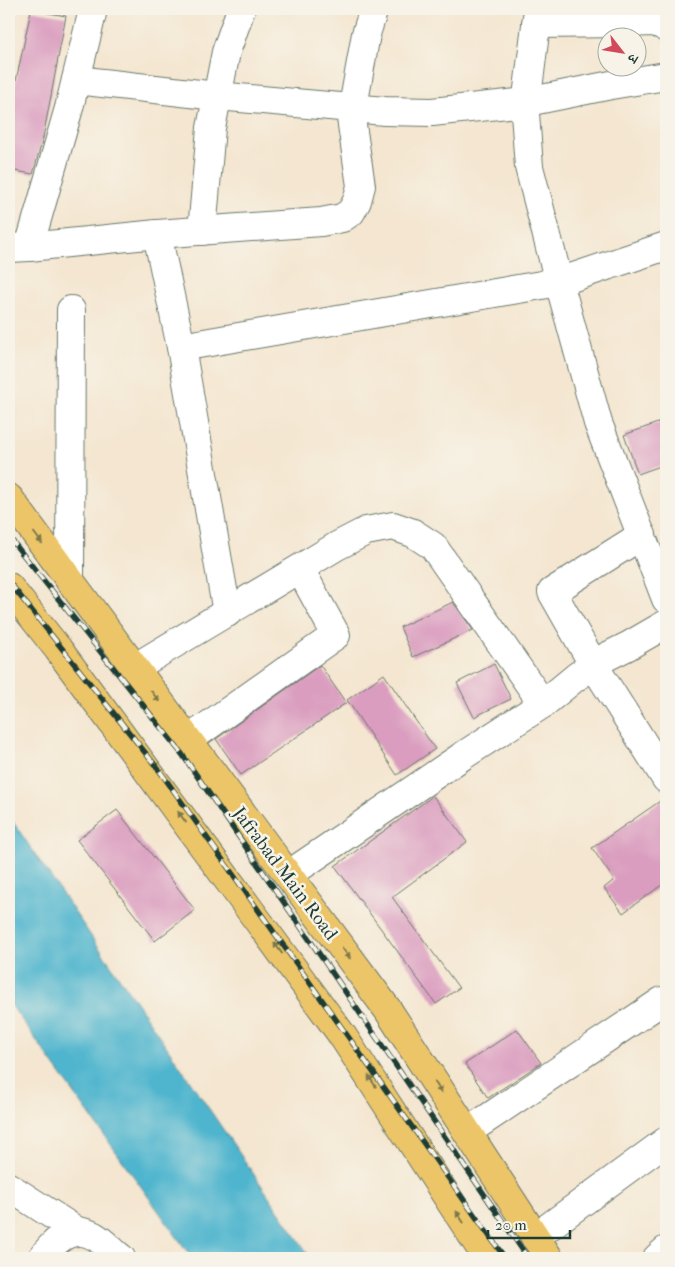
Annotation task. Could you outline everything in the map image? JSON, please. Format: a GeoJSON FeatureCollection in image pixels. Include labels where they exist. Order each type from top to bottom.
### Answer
{"type":"FeatureCollection","features":[{"type":"Feature","properties":{"kind":"main road","name":"Jafrabad Main Road"},"geometry":{"type":"LineString","coordinates":[[9,498],[388,1010],[542,1247]]}},
{"type":"Feature","properties":{"kind":"main road"},"geometry":{"type":"LineString","coordinates":[[9,587],[58,648],[342,1035],[487,1258]]}},
{"type":"Feature","properties":{"kind":"street"},"geometry":{"type":"LineString","coordinates":[[202,231],[211,128],[226,52],[241,9]]}},
{"type":"Feature","properties":{"kind":"street"},"geometry":{"type":"LineString","coordinates":[[93,11],[69,108],[19,247],[157,234],[321,222],[342,218],[351,212],[357,201],[361,186],[352,118],[353,108],[366,34],[374,9]]}},
{"type":"Feature","properties":{"kind":"street"},"geometry":{"type":"LineString","coordinates":[[606,28],[538,16],[525,113],[529,167],[598,422],[666,599]]}},
{"type":"Feature","properties":{"kind":"street"},"geometry":{"type":"LineString","coordinates":[[626,28],[654,22],[666,28]]}},
{"type":"Feature","properties":{"kind":"street"},"geometry":{"type":"LineString","coordinates":[[666,70],[666,84]]}},
{"type":"Feature","properties":{"kind":"street"},"geometry":{"type":"LineString","coordinates":[[648,76],[666,76]]}},
{"type":"Feature","properties":{"kind":"street"},"geometry":{"type":"LineString","coordinates":[[76,80],[217,96],[385,111],[432,112],[526,102],[605,78]]}},
{"type":"Feature","properties":{"kind":"street"},"geometry":{"type":"LineString","coordinates":[[157,234],[181,347],[227,613]]}},
{"type":"Feature","properties":{"kind":"street"},"geometry":{"type":"LineString","coordinates":[[181,347],[559,282],[666,246]]}},
{"type":"Feature","properties":{"kind":"street"},"geometry":{"type":"LineString","coordinates":[[70,581],[71,310]]}},
{"type":"Feature","properties":{"kind":"street"},"geometry":{"type":"LineString","coordinates":[[134,668],[338,546],[366,531],[393,526],[413,533],[433,546],[543,704]]}},
{"type":"Feature","properties":{"kind":"street"},"geometry":{"type":"LineString","coordinates":[[642,535],[552,592],[593,664],[666,779]]}},
{"type":"Feature","properties":{"kind":"street"},"geometry":{"type":"LineString","coordinates":[[188,740],[336,635],[300,569]]}},
{"type":"Feature","properties":{"kind":"street"},"geometry":{"type":"LineString","coordinates":[[288,875],[543,704],[593,664],[666,624]]}},
{"type":"Feature","properties":{"kind":"street"},"geometry":{"type":"LineString","coordinates":[[468,1132],[662,1001]]}},
{"type":"Feature","properties":{"kind":"street"},"geometry":{"type":"LineString","coordinates":[[542,1247],[666,1141]]}},
{"type":"Feature","properties":{"kind":"street"},"geometry":{"type":"LineString","coordinates":[[9,1187],[77,1231],[94,1236],[121,1258]]}},
{"type":"Feature","properties":{"kind":"street"},"geometry":{"type":"LineString","coordinates":[[42,1258],[61,1237],[77,1231]]}},
{"type":"Feature","properties":{"kind":"street"},"geometry":{"type":"LineString","coordinates":[[657,1258],[666,1250]]}},
{"type":"Feature","properties":{"kind":"water"},"geometry":{"type":"Polygon","coordinates":[[[9,816],[311,1258],[192,1258],[9,1002],[9,816]]]}},
{"type":"Feature","properties":{"kind":"building"},"geometry":{"type":"Polygon","coordinates":[[[31,10],[66,16],[43,138],[33,174],[9,170],[9,114],[31,10]]]}},
{"type":"Feature","properties":{"kind":"building"},"geometry":{"type":"Polygon","coordinates":[[[666,420],[666,464],[638,474],[624,435],[666,420]]]}},
{"type":"Feature","properties":{"kind":"building"},"geometry":{"type":"Polygon","coordinates":[[[453,602],[473,630],[413,657],[400,627],[453,602]]]}},
{"type":"Feature","properties":{"kind":"building"},"geometry":{"type":"Polygon","coordinates":[[[494,664],[511,699],[474,717],[457,683],[494,664]]]}},
{"type":"Feature","properties":{"kind":"building"},"geometry":{"type":"Polygon","coordinates":[[[320,665],[346,703],[241,775],[216,739],[320,665]]]}},
{"type":"Feature","properties":{"kind":"building"},"geometry":{"type":"Polygon","coordinates":[[[384,674],[435,749],[397,775],[347,700],[384,674]]]}},
{"type":"Feature","properties":{"kind":"building"},"geometry":{"type":"Polygon","coordinates":[[[433,796],[467,842],[392,897],[459,988],[436,1004],[335,866],[433,796]]]}},
{"type":"Feature","properties":{"kind":"building"},"geometry":{"type":"Polygon","coordinates":[[[666,797],[666,882],[623,913],[604,888],[614,880],[592,848],[666,797]]]}},
{"type":"Feature","properties":{"kind":"building"},"geometry":{"type":"Polygon","coordinates":[[[117,810],[195,910],[155,941],[77,840],[117,810]]]}},
{"type":"Feature","properties":{"kind":"building"},"geometry":{"type":"Polygon","coordinates":[[[517,1029],[541,1063],[488,1098],[465,1064],[517,1029]]]}},
{"type":"Feature","properties":{"kind":"railway"},"geometry":{"type":"LineString","coordinates":[[9,537],[182,754],[528,1258]]}},
{"type":"Feature","properties":{"kind":"railway"},"geometry":{"type":"LineString","coordinates":[[9,582],[159,770],[505,1258]]}}]}
